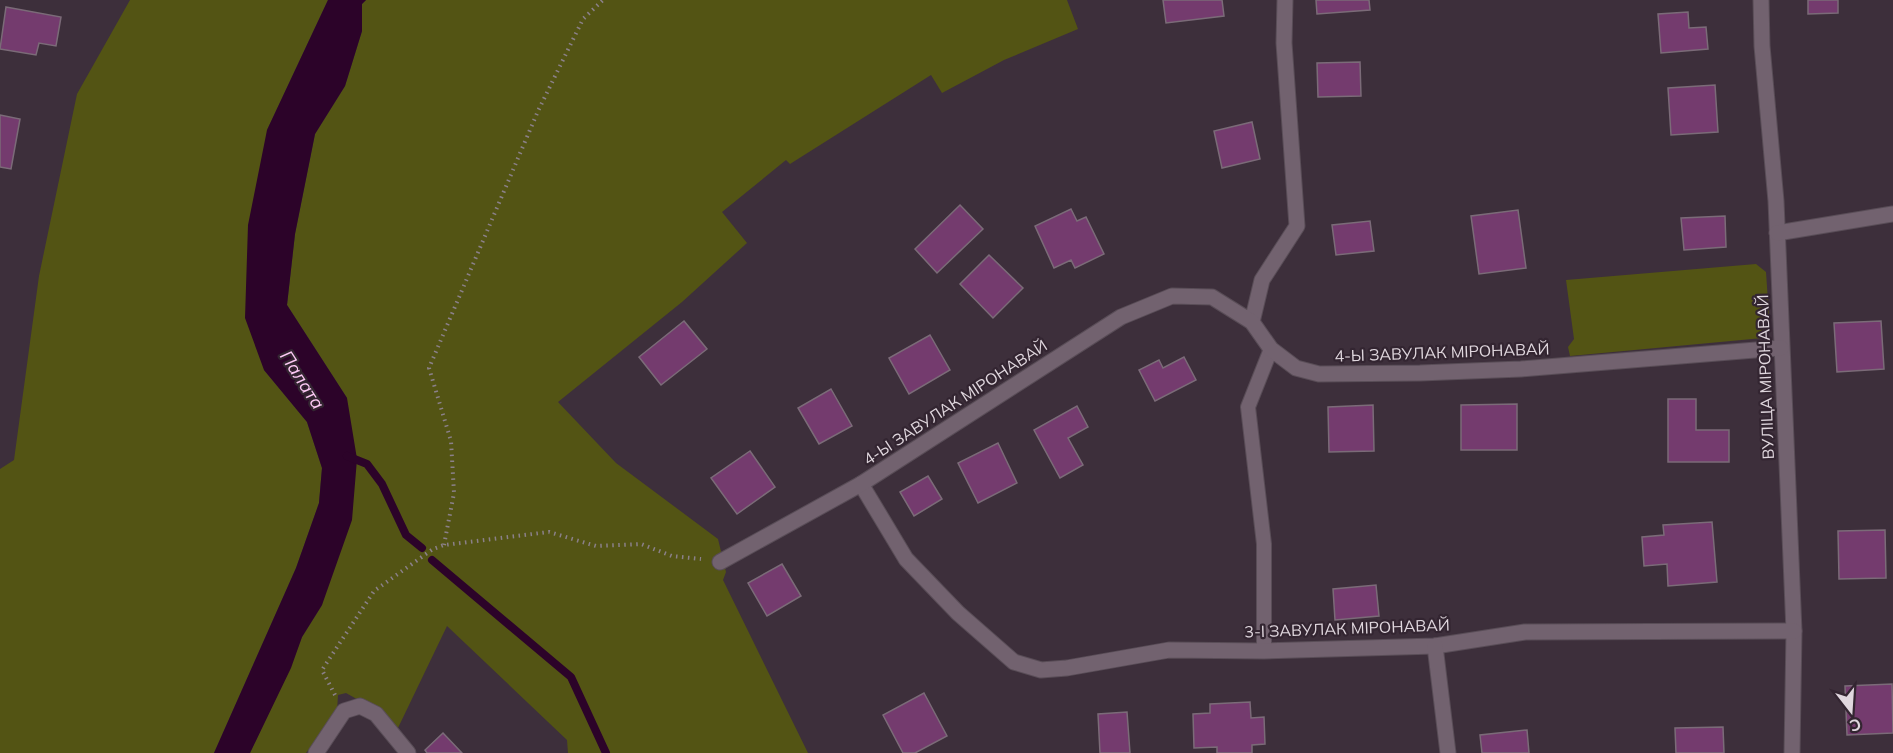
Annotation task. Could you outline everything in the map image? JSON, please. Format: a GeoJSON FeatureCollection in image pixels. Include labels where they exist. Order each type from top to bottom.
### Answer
{"type":"FeatureCollection","features":[{"type":"Feature","properties":{"kind":"street"},"geometry":{"type":"LineString","coordinates":[[1252,322],[1262,280],[1297,226],[1284,43],[1285,0]]}},
{"type":"Feature","properties":{"kind":"street","name":"ВУЛІЦА МІРОНАВАЙ"},"geometry":{"type":"LineString","coordinates":[[1761,0],[1762,46],[1777,233],[1794,631],[1792,753]]}},
{"type":"Feature","properties":{"kind":"street"},"geometry":{"type":"LineString","coordinates":[[1777,233],[1893,214]]}},
{"type":"Feature","properties":{"kind":"street","name":"4-Ы ЗАВУЛАК МІРОНАВАЙ"},"geometry":{"type":"LineString","coordinates":[[720,562],[861,484],[1121,317],[1172,296],[1212,297],[1252,322],[1271,349],[1296,368],[1319,374],[1521,369],[1781,348]]}},
{"type":"Feature","properties":{"kind":"street","name":"4-Ы ЗАВУЛАК МІРОНАВАЙ"},"geometry":{"type":"LineString","coordinates":[[861,484],[906,559],[958,614]]}},
{"type":"Feature","properties":{"kind":"street","name":"3-І ЗАВУЛАК МІРОНАВАЙ"},"geometry":{"type":"LineString","coordinates":[[958,614],[1014,662],[1041,670],[1169,650],[1264,651],[1435,646],[1525,632],[1794,631]]}},
{"type":"Feature","properties":{"kind":"street"},"geometry":{"type":"LineString","coordinates":[[1435,646],[1448,753]]}},
{"type":"Feature","properties":{"kind":"street"},"geometry":{"type":"LineString","coordinates":[[316,753],[344,711],[360,706],[376,714],[408,753]]}},
{"type":"Feature","properties":{"kind":"lane"},"geometry":{"type":"LineString","coordinates":[[1264,651],[1264,544],[1248,407],[1271,349]]}},
{"type":"Feature","properties":{"kind":"path"},"geometry":{"type":"LineString","coordinates":[[444,544],[454,493],[451,441],[429,368],[538,111],[583,19],[603,0]]}},
{"type":"Feature","properties":{"kind":"path"},"geometry":{"type":"LineString","coordinates":[[344,711],[322,670],[374,591],[433,549],[444,544],[549,532],[596,546],[641,543],[672,556],[720,562]]}},
{"type":"Feature","properties":{"kind":"shaded area"},"geometry":{"type":"Polygon","coordinates":[[[130,0],[328,0],[267,130],[264,370],[307,422],[322,468],[319,503],[296,568],[214,753],[0,753],[0,469],[14,460],[39,276],[77,94],[130,0]]]}},
{"type":"Feature","properties":{"kind":"shaded area"},"geometry":{"type":"Polygon","coordinates":[[[366,0],[1067,0],[1078,29],[1004,60],[942,93],[931,75],[790,164],[786,160],[722,212],[747,243],[682,302],[558,402],[616,463],[718,539],[726,572],[723,580],[808,753],[568,753],[567,740],[447,626],[397,730],[387,716],[346,693],[338,695],[337,711],[306,753],[250,753],[302,637],[322,605],[347,398],[287,305],[295,234],[315,134],[345,86],[362,31],[362,4],[366,0]]]}},
{"type":"Feature","properties":{"kind":"shaded area"},"geometry":{"type":"Polygon","coordinates":[[[1756,264],[1766,272],[1770,331],[1763,338],[1570,356],[1568,347],[1574,339],[1566,280],[1756,264]]]}},
{"type":"Feature","properties":{"kind":"water","name":"Палата"},"geometry":{"type":"Polygon","coordinates":[[[328,0],[366,0],[362,4],[362,31],[345,86],[315,134],[295,234],[287,305],[347,398],[357,459],[352,520],[322,605],[302,637],[291,668],[250,753],[214,753],[296,568],[319,503],[322,468],[307,422],[264,370],[245,318],[248,225],[267,130],[328,0]]]}},
{"type":"Feature","properties":{"kind":"building"},"geometry":{"type":"Polygon","coordinates":[[[1163,0],[1222,0],[1224,16],[1166,23],[1163,0]]]}},
{"type":"Feature","properties":{"kind":"building"},"geometry":{"type":"Polygon","coordinates":[[[1316,0],[1369,0],[1370,10],[1317,14],[1316,0]]]}},
{"type":"Feature","properties":{"kind":"building"},"geometry":{"type":"Polygon","coordinates":[[[1808,0],[1838,0],[1838,13],[1808,14],[1808,0]]]}},
{"type":"Feature","properties":{"kind":"building"},"geometry":{"type":"Polygon","coordinates":[[[6,7],[61,17],[56,46],[39,43],[36,55],[0,49],[6,7]]]}},
{"type":"Feature","properties":{"kind":"building"},"geometry":{"type":"Polygon","coordinates":[[[1688,12],[1689,28],[1706,27],[1708,49],[1661,53],[1658,14],[1688,12]]]}},
{"type":"Feature","properties":{"kind":"building"},"geometry":{"type":"Polygon","coordinates":[[[1360,62],[1361,96],[1318,97],[1317,63],[1360,62]]]}},
{"type":"Feature","properties":{"kind":"building"},"geometry":{"type":"Polygon","coordinates":[[[1715,85],[1718,132],[1671,135],[1668,88],[1715,85]]]}},
{"type":"Feature","properties":{"kind":"building"},"geometry":{"type":"Polygon","coordinates":[[[0,115],[20,119],[11,169],[0,167],[0,115]]]}},
{"type":"Feature","properties":{"kind":"building"},"geometry":{"type":"Polygon","coordinates":[[[1252,122],[1260,159],[1222,168],[1214,131],[1252,122]]]}},
{"type":"Feature","properties":{"kind":"building"},"geometry":{"type":"Polygon","coordinates":[[[960,205],[983,229],[937,273],[915,249],[960,205]]]}},
{"type":"Feature","properties":{"kind":"building"},"geometry":{"type":"Polygon","coordinates":[[[1071,209],[1077,221],[1086,217],[1104,254],[1075,268],[1071,260],[1054,268],[1035,226],[1071,209]]]}},
{"type":"Feature","properties":{"kind":"building"},"geometry":{"type":"Polygon","coordinates":[[[1518,210],[1526,268],[1479,274],[1471,216],[1518,210]]]}},
{"type":"Feature","properties":{"kind":"building"},"geometry":{"type":"Polygon","coordinates":[[[1725,216],[1726,247],[1684,250],[1681,218],[1725,216]]]}},
{"type":"Feature","properties":{"kind":"building"},"geometry":{"type":"Polygon","coordinates":[[[1370,221],[1374,251],[1336,255],[1332,225],[1370,221]]]}},
{"type":"Feature","properties":{"kind":"building"},"geometry":{"type":"Polygon","coordinates":[[[989,255],[1023,288],[993,318],[960,284],[989,255]]]}},
{"type":"Feature","properties":{"kind":"building"},"geometry":{"type":"Polygon","coordinates":[[[684,321],[707,349],[661,385],[639,357],[684,321]]]}},
{"type":"Feature","properties":{"kind":"building"},"geometry":{"type":"Polygon","coordinates":[[[1881,321],[1884,369],[1837,372],[1834,323],[1881,321]]]}},
{"type":"Feature","properties":{"kind":"building"},"geometry":{"type":"Polygon","coordinates":[[[930,335],[950,370],[909,394],[889,358],[930,335]]]}},
{"type":"Feature","properties":{"kind":"building"},"geometry":{"type":"Polygon","coordinates":[[[1184,357],[1196,380],[1155,401],[1139,370],[1159,360],[1163,368],[1184,357]]]}},
{"type":"Feature","properties":{"kind":"building"},"geometry":{"type":"Polygon","coordinates":[[[831,389],[852,426],[819,444],[798,408],[831,389]]]}},
{"type":"Feature","properties":{"kind":"building"},"geometry":{"type":"Polygon","coordinates":[[[1668,399],[1696,399],[1696,430],[1729,430],[1729,462],[1668,462],[1668,399]]]}},
{"type":"Feature","properties":{"kind":"building"},"geometry":{"type":"Polygon","coordinates":[[[1517,404],[1517,450],[1461,450],[1461,405],[1517,404]]]}},
{"type":"Feature","properties":{"kind":"building"},"geometry":{"type":"Polygon","coordinates":[[[1373,405],[1374,451],[1329,452],[1328,407],[1373,405]]]}},
{"type":"Feature","properties":{"kind":"building"},"geometry":{"type":"Polygon","coordinates":[[[1077,406],[1088,427],[1068,438],[1083,465],[1060,478],[1034,430],[1077,406]]]}},
{"type":"Feature","properties":{"kind":"building"},"geometry":{"type":"Polygon","coordinates":[[[998,443],[1017,483],[978,503],[958,463],[998,443]]]}},
{"type":"Feature","properties":{"kind":"building"},"geometry":{"type":"Polygon","coordinates":[[[750,451],[775,487],[737,514],[711,478],[750,451]]]}},
{"type":"Feature","properties":{"kind":"building"},"geometry":{"type":"Polygon","coordinates":[[[928,476],[942,499],[914,516],[900,492],[928,476]]]}},
{"type":"Feature","properties":{"kind":"building"},"geometry":{"type":"Polygon","coordinates":[[[1712,522],[1717,582],[1668,586],[1667,564],[1644,566],[1642,537],[1664,535],[1663,525],[1712,522]]]}},
{"type":"Feature","properties":{"kind":"building"},"geometry":{"type":"Polygon","coordinates":[[[1885,530],[1886,578],[1839,579],[1838,531],[1885,530]]]}},
{"type":"Feature","properties":{"kind":"building"},"geometry":{"type":"Polygon","coordinates":[[[782,564],[801,596],[767,616],[748,583],[782,564]]]}},
{"type":"Feature","properties":{"kind":"building"},"geometry":{"type":"Polygon","coordinates":[[[1376,585],[1379,616],[1335,620],[1333,589],[1376,585]]]}},
{"type":"Feature","properties":{"kind":"building"},"geometry":{"type":"Polygon","coordinates":[[[1892,684],[1893,733],[1847,735],[1845,686],[1892,684]]]}},
{"type":"Feature","properties":{"kind":"building"},"geometry":{"type":"Polygon","coordinates":[[[924,693],[947,736],[915,753],[903,753],[883,715],[924,693]]]}},
{"type":"Feature","properties":{"kind":"building"},"geometry":{"type":"Polygon","coordinates":[[[1250,702],[1251,718],[1264,717],[1265,744],[1252,745],[1252,753],[1217,753],[1217,747],[1194,748],[1193,714],[1210,713],[1210,704],[1250,702]]]}},
{"type":"Feature","properties":{"kind":"building"},"geometry":{"type":"Polygon","coordinates":[[[1127,712],[1130,753],[1100,753],[1098,714],[1127,712]]]}},
{"type":"Feature","properties":{"kind":"building"},"geometry":{"type":"Polygon","coordinates":[[[1723,727],[1724,753],[1676,753],[1675,728],[1723,727]]]}},
{"type":"Feature","properties":{"kind":"building"},"geometry":{"type":"Polygon","coordinates":[[[1527,730],[1529,753],[1482,753],[1480,735],[1527,730]]]}},
{"type":"Feature","properties":{"kind":"building"},"geometry":{"type":"Polygon","coordinates":[[[443,733],[462,753],[427,753],[425,750],[443,733]]]}},
{"type":"Feature","properties":{"kind":"waterway"},"geometry":{"type":"LineString","coordinates":[[347,456],[367,464],[382,484],[406,535],[422,548]]}},
{"type":"Feature","properties":{"kind":"waterway"},"geometry":{"type":"LineString","coordinates":[[432,560],[571,677],[606,753]]}}]}
